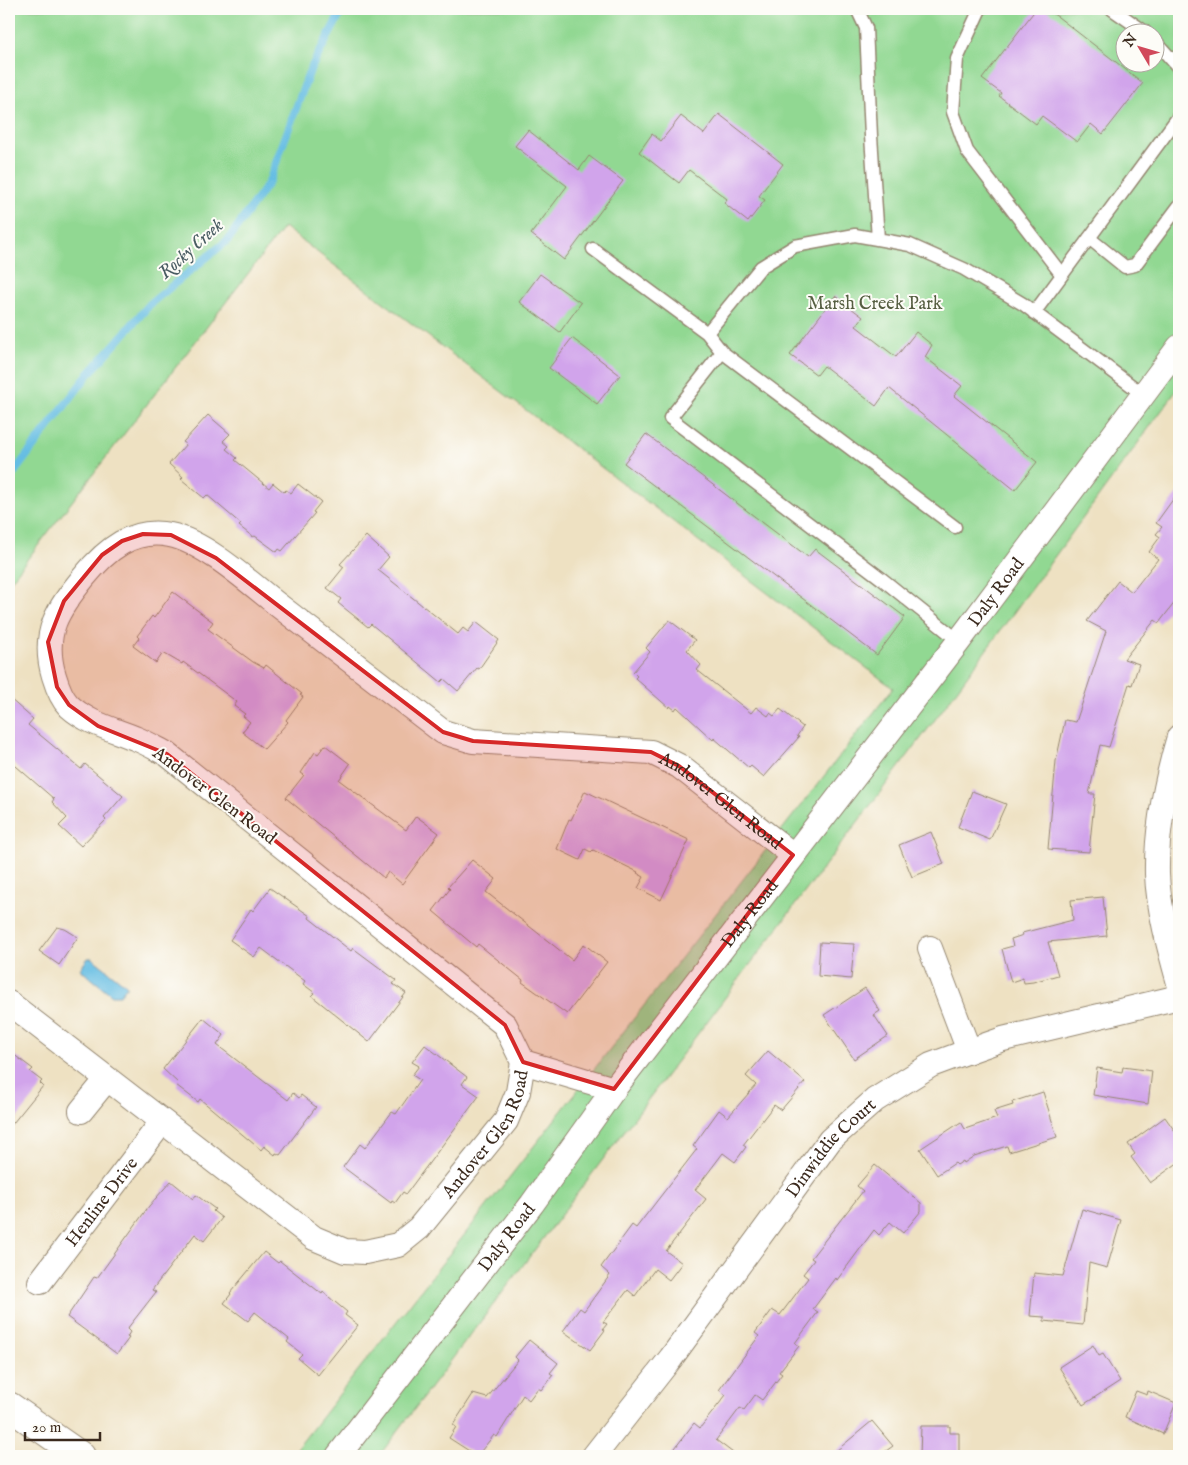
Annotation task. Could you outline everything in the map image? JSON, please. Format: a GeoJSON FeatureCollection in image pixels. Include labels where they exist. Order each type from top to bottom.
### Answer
{"type":"FeatureCollection","features":[{"type":"Feature","properties":{"kind":"main road"},"geometry":{"type":"LineString","coordinates":[[9,1406],[81,1456]]}},
{"type":"Feature","properties":{"kind":"street","name":"Daly Road"},"geometry":{"type":"LineString","coordinates":[[338,1456],[532,1204],[614,1089],[958,640],[1179,347]]}},
{"type":"Feature","properties":{"kind":"street","name":"Andover Glen Road"},"geometry":{"type":"LineString","coordinates":[[9,1003],[314,1238],[345,1251],[365,1252],[398,1245],[419,1228],[506,1121],[518,1092],[523,1062],[505,1025],[167,754],[137,739],[98,726],[69,705],[57,687],[50,665],[48,642],[54,622],[64,601],[102,555],[122,541],[143,534],[171,535],[216,558],[443,732],[473,741],[650,752],[679,766],[793,855]]}},
{"type":"Feature","properties":{"kind":"street"},"geometry":{"type":"LineString","coordinates":[[1179,737],[1164,799],[1157,876],[1169,944],[1179,983]]}},
{"type":"Feature","properties":{"kind":"street"},"geometry":{"type":"LineString","coordinates":[[930,948],[969,1050]]}},
{"type":"Feature","properties":{"kind":"street","name":"Dinwiddie Court"},"geometry":{"type":"LineString","coordinates":[[594,1456],[671,1358],[830,1140],[875,1100],[931,1065],[969,1050],[1002,1039],[1179,997]]}},
{"type":"Feature","properties":{"kind":"street"},"geometry":{"type":"LineString","coordinates":[[523,1062],[614,1089]]}},
{"type":"Feature","properties":{"kind":"street"},"geometry":{"type":"LineString","coordinates":[[81,1111],[107,1079]]}},
{"type":"Feature","properties":{"kind":"street","name":"Henline Drive"},"geometry":{"type":"LineString","coordinates":[[40,1282],[162,1122]]}},
{"type":"Feature","properties":{"kind":"lane"},"geometry":{"type":"LineString","coordinates":[[857,9],[866,28],[878,239]]}},
{"type":"Feature","properties":{"kind":"lane"},"geometry":{"type":"LineString","coordinates":[[980,9],[957,59],[953,112],[967,151],[1062,275]]}},
{"type":"Feature","properties":{"kind":"lane"},"geometry":{"type":"LineString","coordinates":[[1112,9],[1131,22]]}},
{"type":"Feature","properties":{"kind":"lane"},"geometry":{"type":"LineString","coordinates":[[1166,53],[1179,68]]}},
{"type":"Feature","properties":{"kind":"lane"},"geometry":{"type":"LineString","coordinates":[[1034,313],[1179,116]]}},
{"type":"Feature","properties":{"kind":"lane"},"geometry":{"type":"LineString","coordinates":[[1089,238],[1125,267],[1134,265],[1179,206]]}},
{"type":"Feature","properties":{"kind":"lane"},"geometry":{"type":"LineString","coordinates":[[707,333],[761,267],[796,246],[855,235],[910,245],[964,269],[1034,313],[1144,395]]}},
{"type":"Feature","properties":{"kind":"lane"},"geometry":{"type":"LineString","coordinates":[[593,249],[707,333],[722,352],[955,527]]}},
{"type":"Feature","properties":{"kind":"lane"},"geometry":{"type":"LineString","coordinates":[[722,352],[670,418],[882,579],[958,640]]}},
{"type":"Feature","properties":{"kind":"highlighted area"},"geometry":{"type":"Polygon","coordinates":[[[143,534],[171,535],[216,558],[443,732],[473,741],[651,752],[679,766],[793,855],[614,1089],[523,1062],[505,1025],[167,754],[98,726],[69,705],[57,687],[48,642],[64,601],[102,555],[122,541],[143,534]]]}},
{"type":"Feature","properties":{"kind":"green space","name":"Marsh Creek Park"},"geometry":{"type":"Polygon","coordinates":[[[9,9],[1179,9],[1179,387],[940,713],[379,1456],[291,1456],[893,688],[284,227],[9,583],[9,9]]]}},
{"type":"Feature","properties":{"kind":"water"},"geometry":{"type":"Polygon","coordinates":[[[88,958],[92,958],[127,986],[120,995],[112,995],[80,969],[88,958]]]}},
{"type":"Feature","properties":{"kind":"building"},"geometry":{"type":"Polygon","coordinates":[[[1036,9],[1045,9],[1116,62],[1116,72],[1129,72],[1143,83],[1103,134],[1091,124],[1077,142],[1042,116],[1036,124],[999,96],[1001,93],[982,79],[1036,9]]]}},
{"type":"Feature","properties":{"kind":"building"},"geometry":{"type":"Polygon","coordinates":[[[719,114],[783,164],[759,196],[765,200],[748,222],[724,203],[727,199],[689,170],[679,183],[639,152],[652,134],[661,141],[681,116],[704,134],[719,114]]]}},
{"type":"Feature","properties":{"kind":"building"},"geometry":{"type":"Polygon","coordinates":[[[528,130],[579,170],[589,156],[623,181],[564,260],[531,234],[567,186],[515,146],[528,130]]]}},
{"type":"Feature","properties":{"kind":"building"},"geometry":{"type":"Polygon","coordinates":[[[540,274],[581,303],[560,332],[519,302],[540,274]]]}},
{"type":"Feature","properties":{"kind":"building"},"geometry":{"type":"Polygon","coordinates":[[[835,296],[863,317],[856,326],[896,357],[916,332],[932,345],[925,357],[962,386],[954,396],[1037,462],[1015,490],[889,388],[876,406],[824,366],[817,375],[790,355],[835,296]]]}},
{"type":"Feature","properties":{"kind":"building"},"geometry":{"type":"Polygon","coordinates":[[[572,338],[620,375],[597,404],[549,368],[572,338]]]}},
{"type":"Feature","properties":{"kind":"building"},"geometry":{"type":"Polygon","coordinates":[[[208,415],[230,434],[223,441],[229,446],[226,449],[237,458],[235,460],[269,488],[273,483],[284,492],[286,490],[291,493],[298,484],[321,502],[313,512],[315,513],[282,551],[279,549],[277,552],[255,536],[253,537],[239,526],[241,524],[207,495],[204,498],[181,479],[183,477],[169,464],[186,444],[183,442],[208,415]]]}},
{"type":"Feature","properties":{"kind":"building"},"geometry":{"type":"Polygon","coordinates":[[[646,434],[808,557],[815,549],[905,617],[877,655],[624,463],[646,434]]]}},
{"type":"Feature","properties":{"kind":"building"},"geometry":{"type":"Polygon","coordinates":[[[1179,491],[1179,597],[1159,623],[1155,620],[1124,659],[1139,664],[1132,685],[1129,684],[1109,747],[1100,745],[1089,794],[1095,794],[1089,852],[1048,849],[1056,761],[1065,720],[1076,722],[1106,631],[1087,621],[1118,581],[1132,592],[1158,559],[1149,552],[1160,537],[1156,534],[1162,527],[1156,523],[1179,491]]]}},
{"type":"Feature","properties":{"kind":"building"},"geometry":{"type":"Polygon","coordinates":[[[366,536],[389,557],[378,570],[458,634],[463,628],[468,632],[476,622],[499,640],[479,669],[477,668],[458,691],[444,679],[441,682],[371,624],[368,627],[338,603],[341,599],[327,588],[344,567],[340,564],[366,536]]]}},
{"type":"Feature","properties":{"kind":"building"},"geometry":{"type":"Polygon","coordinates":[[[173,592],[213,622],[208,629],[253,662],[264,668],[266,665],[302,694],[300,695],[303,697],[286,720],[288,722],[264,749],[242,732],[250,722],[243,716],[245,714],[234,706],[237,702],[183,662],[182,664],[163,653],[156,663],[133,646],[139,638],[137,636],[152,616],[154,618],[173,592]]]}},
{"type":"Feature","properties":{"kind":"building"},"geometry":{"type":"Polygon","coordinates":[[[669,620],[695,640],[687,650],[701,665],[697,670],[751,713],[756,707],[768,716],[770,713],[774,716],[780,709],[803,727],[797,736],[799,737],[764,777],[751,766],[749,768],[714,738],[713,740],[677,707],[675,710],[670,706],[669,708],[635,678],[637,676],[633,672],[650,652],[646,648],[669,620]]]}},
{"type":"Feature","properties":{"kind":"building"},"geometry":{"type":"Polygon","coordinates":[[[9,698],[33,719],[28,725],[81,769],[85,764],[123,796],[104,818],[106,820],[81,846],[59,826],[67,818],[52,802],[54,799],[9,760],[9,698]]]}},
{"type":"Feature","properties":{"kind":"building"},"geometry":{"type":"Polygon","coordinates":[[[325,745],[350,764],[339,780],[406,830],[416,816],[439,833],[402,884],[388,872],[384,878],[286,798],[304,775],[301,773],[315,752],[318,754],[325,745]]]}},
{"type":"Feature","properties":{"kind":"building"},"geometry":{"type":"Polygon","coordinates":[[[585,791],[689,840],[661,900],[638,888],[644,877],[638,872],[593,850],[591,852],[585,849],[580,860],[557,849],[569,819],[571,820],[585,791]]]}},
{"type":"Feature","properties":{"kind":"building"},"geometry":{"type":"Polygon","coordinates":[[[972,791],[1006,804],[990,840],[958,827],[972,791]]]}},
{"type":"Feature","properties":{"kind":"building"},"geometry":{"type":"Polygon","coordinates":[[[931,832],[944,864],[912,877],[899,845],[931,832]]]}},
{"type":"Feature","properties":{"kind":"building"},"geometry":{"type":"Polygon","coordinates":[[[472,860],[496,879],[486,892],[572,960],[584,944],[607,962],[567,1014],[522,982],[523,980],[478,944],[476,947],[433,911],[450,889],[448,887],[472,860]]]}},
{"type":"Feature","properties":{"kind":"building"},"geometry":{"type":"Polygon","coordinates":[[[270,888],[310,916],[309,918],[351,951],[353,948],[396,980],[393,984],[406,993],[369,1042],[312,996],[315,993],[303,984],[305,981],[261,948],[254,957],[230,940],[251,909],[253,911],[270,888]]]}},
{"type":"Feature","properties":{"kind":"building"},"geometry":{"type":"Polygon","coordinates":[[[1103,897],[1107,936],[1048,942],[1058,975],[1033,982],[1024,983],[1023,978],[1011,982],[1002,949],[1013,946],[1011,939],[1023,935],[1022,933],[1073,920],[1071,900],[1103,897]]]}},
{"type":"Feature","properties":{"kind":"building"},"geometry":{"type":"Polygon","coordinates":[[[57,927],[65,929],[78,937],[59,965],[39,951],[57,927]]]}},
{"type":"Feature","properties":{"kind":"building"},"geometry":{"type":"Polygon","coordinates":[[[820,942],[854,944],[851,979],[818,976],[820,942]]]}},
{"type":"Feature","properties":{"kind":"building"},"geometry":{"type":"Polygon","coordinates":[[[865,988],[880,1011],[874,1015],[888,1036],[854,1059],[824,1015],[865,988]]]}},
{"type":"Feature","properties":{"kind":"building"},"geometry":{"type":"Polygon","coordinates":[[[203,1018],[224,1035],[217,1045],[288,1100],[293,1093],[299,1098],[301,1095],[316,1107],[280,1155],[276,1153],[275,1155],[264,1146],[261,1150],[200,1099],[198,1102],[176,1085],[178,1083],[163,1069],[203,1018]]]}},
{"type":"Feature","properties":{"kind":"building"},"geometry":{"type":"Polygon","coordinates":[[[425,1045],[467,1077],[462,1084],[479,1096],[406,1194],[403,1192],[395,1203],[392,1201],[391,1203],[343,1167],[360,1144],[365,1148],[392,1112],[396,1114],[420,1080],[412,1075],[419,1066],[412,1062],[425,1045]]]}},
{"type":"Feature","properties":{"kind":"building"},"geometry":{"type":"Polygon","coordinates":[[[9,1051],[33,1069],[30,1072],[42,1081],[40,1083],[43,1086],[9,1128],[9,1051]]]}},
{"type":"Feature","properties":{"kind":"building"},"geometry":{"type":"Polygon","coordinates":[[[768,1051],[805,1082],[781,1110],[774,1105],[743,1145],[746,1147],[735,1162],[723,1153],[695,1190],[706,1199],[666,1251],[682,1263],[669,1280],[655,1269],[635,1296],[628,1290],[603,1322],[607,1324],[603,1329],[605,1330],[590,1350],[563,1331],[580,1308],[584,1311],[610,1275],[601,1267],[632,1225],[636,1228],[697,1149],[693,1146],[719,1110],[728,1117],[756,1085],[746,1076],[768,1051]]]}},
{"type":"Feature","properties":{"kind":"building"},"geometry":{"type":"Polygon","coordinates":[[[1123,1067],[1152,1071],[1148,1104],[1093,1095],[1097,1068],[1122,1072],[1123,1067]]]}},
{"type":"Feature","properties":{"kind":"building"},"geometry":{"type":"Polygon","coordinates":[[[1043,1092],[1057,1137],[1009,1152],[1007,1146],[974,1156],[964,1163],[963,1161],[957,1165],[955,1163],[937,1175],[920,1149],[961,1122],[965,1129],[997,1118],[994,1111],[1013,1105],[1012,1102],[1043,1092]]]}},
{"type":"Feature","properties":{"kind":"building"},"geometry":{"type":"Polygon","coordinates":[[[1165,1117],[1179,1137],[1179,1162],[1150,1183],[1131,1157],[1135,1154],[1128,1144],[1165,1117]]]}},
{"type":"Feature","properties":{"kind":"building"},"geometry":{"type":"Polygon","coordinates":[[[875,1165],[921,1203],[921,1211],[903,1233],[890,1222],[879,1235],[874,1230],[837,1280],[836,1278],[813,1309],[818,1312],[795,1343],[799,1346],[779,1372],[782,1374],[762,1400],[755,1395],[744,1410],[740,1408],[716,1440],[737,1456],[669,1456],[694,1423],[700,1428],[726,1395],[719,1390],[759,1336],[755,1333],[772,1310],[780,1315],[808,1278],[803,1274],[814,1260],[811,1258],[863,1191],[857,1186],[875,1165]]]}},
{"type":"Feature","properties":{"kind":"building"},"geometry":{"type":"Polygon","coordinates":[[[171,1181],[193,1199],[196,1195],[215,1209],[213,1211],[222,1218],[204,1241],[195,1234],[152,1290],[156,1292],[127,1329],[130,1332],[127,1337],[129,1338],[117,1354],[67,1317],[94,1277],[97,1278],[149,1206],[171,1181]]]}},
{"type":"Feature","properties":{"kind":"building"},"geometry":{"type":"Polygon","coordinates":[[[1082,1209],[1121,1220],[1107,1268],[1089,1263],[1083,1325],[1044,1321],[1044,1317],[1030,1316],[1034,1273],[1063,1276],[1082,1209]]]}},
{"type":"Feature","properties":{"kind":"building"},"geometry":{"type":"Polygon","coordinates":[[[264,1252],[278,1263],[280,1261],[322,1294],[323,1292],[347,1312],[345,1315],[358,1325],[318,1375],[298,1358],[302,1354],[287,1342],[289,1339],[255,1312],[248,1321],[224,1303],[264,1252]]]}},
{"type":"Feature","properties":{"kind":"building"},"geometry":{"type":"Polygon","coordinates":[[[529,1340],[558,1363],[550,1373],[553,1375],[541,1390],[538,1388],[529,1400],[523,1395],[497,1437],[494,1435],[477,1456],[449,1438],[456,1427],[453,1425],[473,1394],[487,1398],[518,1360],[515,1357],[529,1340]]]}},
{"type":"Feature","properties":{"kind":"building"},"geometry":{"type":"Polygon","coordinates":[[[1093,1345],[1099,1356],[1103,1354],[1120,1381],[1083,1405],[1059,1367],[1093,1345]]]}},
{"type":"Feature","properties":{"kind":"building"},"geometry":{"type":"Polygon","coordinates":[[[1136,1391],[1147,1395],[1148,1391],[1176,1403],[1163,1434],[1125,1417],[1136,1391]]]}},
{"type":"Feature","properties":{"kind":"building"},"geometry":{"type":"Polygon","coordinates":[[[872,1421],[893,1446],[879,1456],[830,1456],[872,1421]]]}},
{"type":"Feature","properties":{"kind":"building"},"geometry":{"type":"Polygon","coordinates":[[[921,1426],[950,1426],[950,1433],[959,1433],[959,1454],[920,1456],[921,1426]]]}},
{"type":"Feature","properties":{"kind":"waterway","name":"Rocky Creek"},"geometry":{"type":"LineString","coordinates":[[9,479],[87,376],[151,303],[228,240],[269,182],[310,70],[343,9]]}}]}
